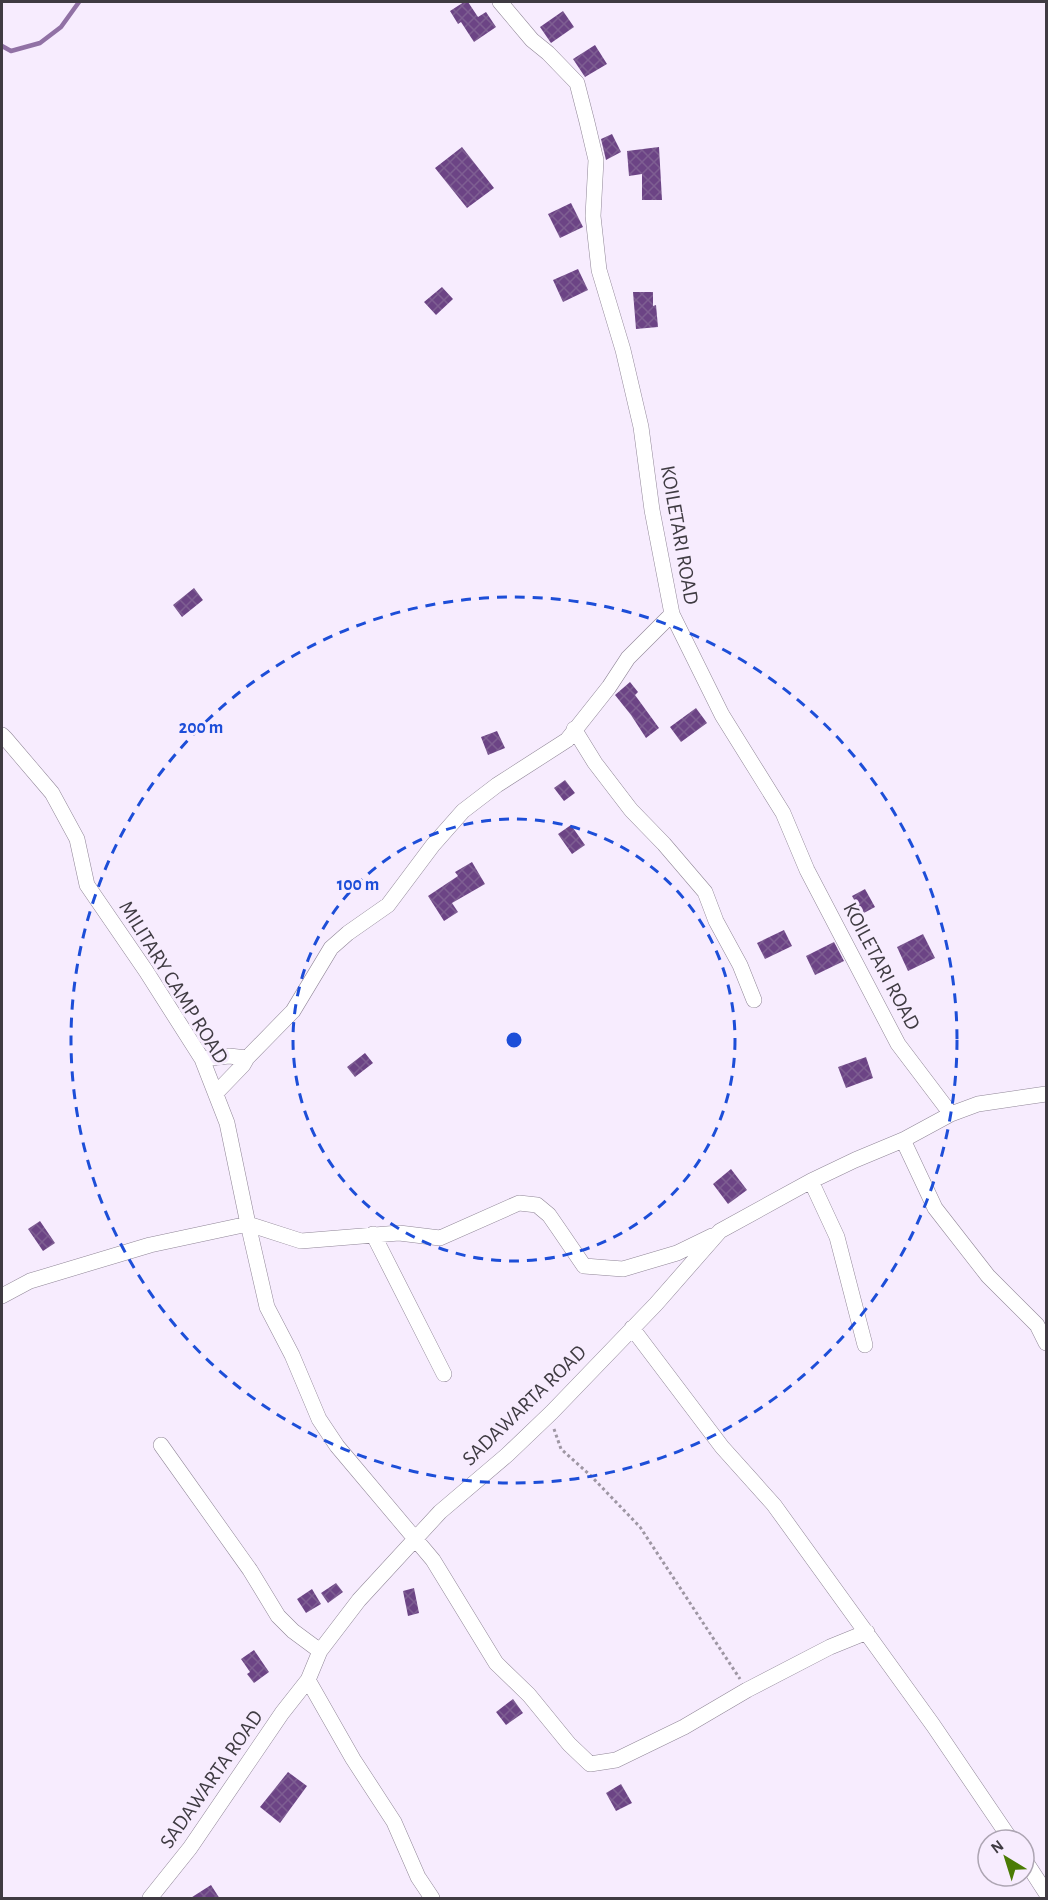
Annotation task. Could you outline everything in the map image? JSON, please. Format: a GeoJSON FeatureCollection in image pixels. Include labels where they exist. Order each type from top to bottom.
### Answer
{"type":"FeatureCollection","features":[{"type":"Feature","properties":{"kind":"street","name":"KOILETARI ROAD"},"geometry":{"type":"LineString","coordinates":[[500,2],[532,40],[548,53],[577,84],[596,160],[593,216],[599,270],[623,350],[641,427],[652,510],[672,614],[722,715],[783,813],[807,870],[898,1044],[951,1114]]}},
{"type":"Feature","properties":{"kind":"street"},"geometry":{"type":"LineString","coordinates":[[216,1094],[293,1011],[331,948],[388,904],[433,845],[464,811],[497,785],[567,740],[609,687],[628,658],[672,614]]}},
{"type":"Feature","properties":{"kind":"street"},"geometry":{"type":"LineString","coordinates":[[574,729],[595,763],[631,810],[705,892],[716,921],[740,965],[754,1000]]}},
{"type":"Feature","properties":{"kind":"street","name":"MILITARY CAMP ROAD"},"geometry":{"type":"LineString","coordinates":[[2,735],[52,793],[77,838],[87,885],[146,971],[202,1059],[227,1123],[267,1307],[292,1355],[319,1419],[337,1446],[433,1560],[496,1663],[529,1695],[569,1744],[590,1764],[616,1760],[684,1727],[747,1690]]}},
{"type":"Feature","properties":{"kind":"street"},"geometry":{"type":"LineString","coordinates":[[202,1059],[229,1056],[247,1058]]}},
{"type":"Feature","properties":{"kind":"street","name":"SADAWARTA ROAD"},"geometry":{"type":"LineString","coordinates":[[150,1899],[190,1848],[282,1713],[308,1680],[320,1651],[359,1600],[440,1512],[507,1455],[552,1412],[720,1231],[810,1181],[903,1140],[951,1114],[978,1104],[1047,1094]]}},
{"type":"Feature","properties":{"kind":"street"},"geometry":{"type":"LineString","coordinates":[[903,1140],[935,1208],[988,1276],[1037,1324],[1047,1343]]}},
{"type":"Feature","properties":{"kind":"street"},"geometry":{"type":"LineString","coordinates":[[810,1181],[837,1237],[864,1345]]}},
{"type":"Feature","properties":{"kind":"street"},"geometry":{"type":"LineString","coordinates":[[2,1296],[30,1281],[150,1245],[248,1224],[301,1241],[399,1233],[440,1238],[519,1203],[537,1205],[554,1222],[584,1266],[623,1269],[677,1253],[720,1231]]}},
{"type":"Feature","properties":{"kind":"street"},"geometry":{"type":"LineString","coordinates":[[373,1234],[444,1374]]}},
{"type":"Feature","properties":{"kind":"street"},"geometry":{"type":"LineString","coordinates":[[632,1328],[722,1447],[774,1505],[933,1725],[1003,1828]]}},
{"type":"Feature","properties":{"kind":"street"},"geometry":{"type":"LineString","coordinates":[[161,1445],[250,1570],[278,1616],[293,1631],[320,1651]]}},
{"type":"Feature","properties":{"kind":"street"},"geometry":{"type":"LineString","coordinates":[[747,1690],[830,1647],[867,1632]]}},
{"type":"Feature","properties":{"kind":"street"},"geometry":{"type":"LineString","coordinates":[[308,1680],[352,1759],[394,1822],[418,1877],[432,1899]]}},
{"type":"Feature","properties":{"kind":"street"},"geometry":{"type":"LineString","coordinates":[[1036,1877],[1047,1893]]}},
{"type":"Feature","properties":{"kind":"path"},"geometry":{"type":"LineString","coordinates":[[552,1412],[554,1428],[561,1449],[591,1476],[640,1527],[747,1690]]}},
{"type":"Feature","properties":{"kind":"building"},"geometry":{"type":"Polygon","coordinates":[[[468,2],[478,17],[486,12],[496,27],[474,42],[461,22],[458,24],[450,11],[468,2]]]}},
{"type":"Feature","properties":{"kind":"building"},"geometry":{"type":"Polygon","coordinates":[[[563,11],[574,27],[551,43],[540,27],[563,11]]]}},
{"type":"Feature","properties":{"kind":"building"},"geometry":{"type":"Polygon","coordinates":[[[595,45],[607,64],[585,77],[573,59],[595,45]]]}},
{"type":"Feature","properties":{"kind":"building"},"geometry":{"type":"Polygon","coordinates":[[[612,134],[621,152],[606,160],[601,139],[612,134]]]}},
{"type":"Feature","properties":{"kind":"building"},"geometry":{"type":"Polygon","coordinates":[[[462,147],[494,188],[467,208],[435,168],[462,147]]]}},
{"type":"Feature","properties":{"kind":"building"},"geometry":{"type":"Polygon","coordinates":[[[659,147],[662,200],[642,200],[642,174],[629,176],[627,151],[659,147]]]}},
{"type":"Feature","properties":{"kind":"building"},"geometry":{"type":"Polygon","coordinates":[[[571,203],[583,227],[560,238],[548,214],[571,203]]]}},
{"type":"Feature","properties":{"kind":"building"},"geometry":{"type":"Polygon","coordinates":[[[578,269],[588,290],[563,302],[553,280],[578,269]]]}},
{"type":"Feature","properties":{"kind":"building"},"geometry":{"type":"Polygon","coordinates":[[[442,287],[453,299],[436,315],[424,302],[442,287]]]}},
{"type":"Feature","properties":{"kind":"building"},"geometry":{"type":"Polygon","coordinates":[[[633,292],[653,292],[653,306],[656,305],[658,327],[636,329],[633,292]]]}},
{"type":"Feature","properties":{"kind":"building"},"geometry":{"type":"Polygon","coordinates":[[[194,588],[203,600],[182,617],[173,605],[194,588]]]}},
{"type":"Feature","properties":{"kind":"building"},"geometry":{"type":"Polygon","coordinates":[[[630,682],[638,692],[635,695],[659,728],[646,738],[615,695],[630,682]]]}},
{"type":"Feature","properties":{"kind":"building"},"geometry":{"type":"Polygon","coordinates":[[[696,708],[707,723],[681,742],[670,727],[696,708]]]}},
{"type":"Feature","properties":{"kind":"building"},"geometry":{"type":"Polygon","coordinates":[[[497,731],[505,748],[488,755],[481,737],[497,731]]]}},
{"type":"Feature","properties":{"kind":"building"},"geometry":{"type":"Polygon","coordinates":[[[565,780],[575,793],[564,801],[554,788],[565,780]]]}},
{"type":"Feature","properties":{"kind":"building"},"geometry":{"type":"Polygon","coordinates":[[[571,825],[585,845],[572,854],[558,834],[571,825]]]}},
{"type":"Feature","properties":{"kind":"building"},"geometry":{"type":"Polygon","coordinates":[[[472,862],[485,884],[452,903],[458,912],[444,921],[428,896],[458,876],[455,872],[472,862]]]}},
{"type":"Feature","properties":{"kind":"building"},"geometry":{"type":"Polygon","coordinates":[[[865,889],[875,907],[862,914],[852,896],[865,889]]]}},
{"type":"Feature","properties":{"kind":"building"},"geometry":{"type":"Polygon","coordinates":[[[784,930],[792,946],[765,959],[757,943],[784,930]]]}},
{"type":"Feature","properties":{"kind":"building"},"geometry":{"type":"Polygon","coordinates":[[[923,934],[935,958],[908,971],[897,947],[923,934]]]}},
{"type":"Feature","properties":{"kind":"building"},"geometry":{"type":"Polygon","coordinates":[[[834,942],[844,961],[815,975],[806,956],[834,942]]]}},
{"type":"Feature","properties":{"kind":"building"},"geometry":{"type":"Polygon","coordinates":[[[365,1053],[373,1063],[355,1077],[347,1067],[365,1053]]]}},
{"type":"Feature","properties":{"kind":"building"},"geometry":{"type":"Polygon","coordinates":[[[866,1057],[873,1078],[846,1088],[838,1067],[866,1057]]]}},
{"type":"Feature","properties":{"kind":"building"},"geometry":{"type":"Polygon","coordinates":[[[731,1169],[747,1190],[728,1204],[713,1184],[731,1169]]]}},
{"type":"Feature","properties":{"kind":"building"},"geometry":{"type":"Polygon","coordinates":[[[40,1221],[55,1243],[43,1251],[28,1229],[40,1221]]]}},
{"type":"Feature","properties":{"kind":"building"},"geometry":{"type":"Polygon","coordinates":[[[336,1583],[343,1592],[328,1603],[321,1593],[336,1583]]]}},
{"type":"Feature","properties":{"kind":"building"},"geometry":{"type":"Polygon","coordinates":[[[414,1588],[419,1613],[408,1616],[403,1591],[414,1588]]]}},
{"type":"Feature","properties":{"kind":"building"},"geometry":{"type":"Polygon","coordinates":[[[312,1589],[321,1604],[306,1613],[297,1599],[312,1589]]]}},
{"type":"Feature","properties":{"kind":"building"},"geometry":{"type":"Polygon","coordinates":[[[254,1650],[269,1672],[254,1683],[247,1674],[250,1672],[241,1659],[254,1650]]]}},
{"type":"Feature","properties":{"kind":"building"},"geometry":{"type":"Polygon","coordinates":[[[513,1699],[523,1713],[506,1725],[496,1712],[513,1699]]]}},
{"type":"Feature","properties":{"kind":"building"},"geometry":{"type":"Polygon","coordinates":[[[288,1772],[307,1786],[280,1823],[260,1807],[288,1772]]]}},
{"type":"Feature","properties":{"kind":"building"},"geometry":{"type":"Polygon","coordinates":[[[621,1784],[632,1803],[616,1811],[606,1793],[621,1784]]]}},
{"type":"Feature","properties":{"kind":"building"},"geometry":{"type":"Polygon","coordinates":[[[211,1885],[220,1899],[189,1899],[211,1885]]]}},
{"type":"Feature","properties":{"kind":"waterway"},"geometry":{"type":"LineString","coordinates":[[2,46],[11,51],[40,43],[61,27],[79,2]]}}]}
